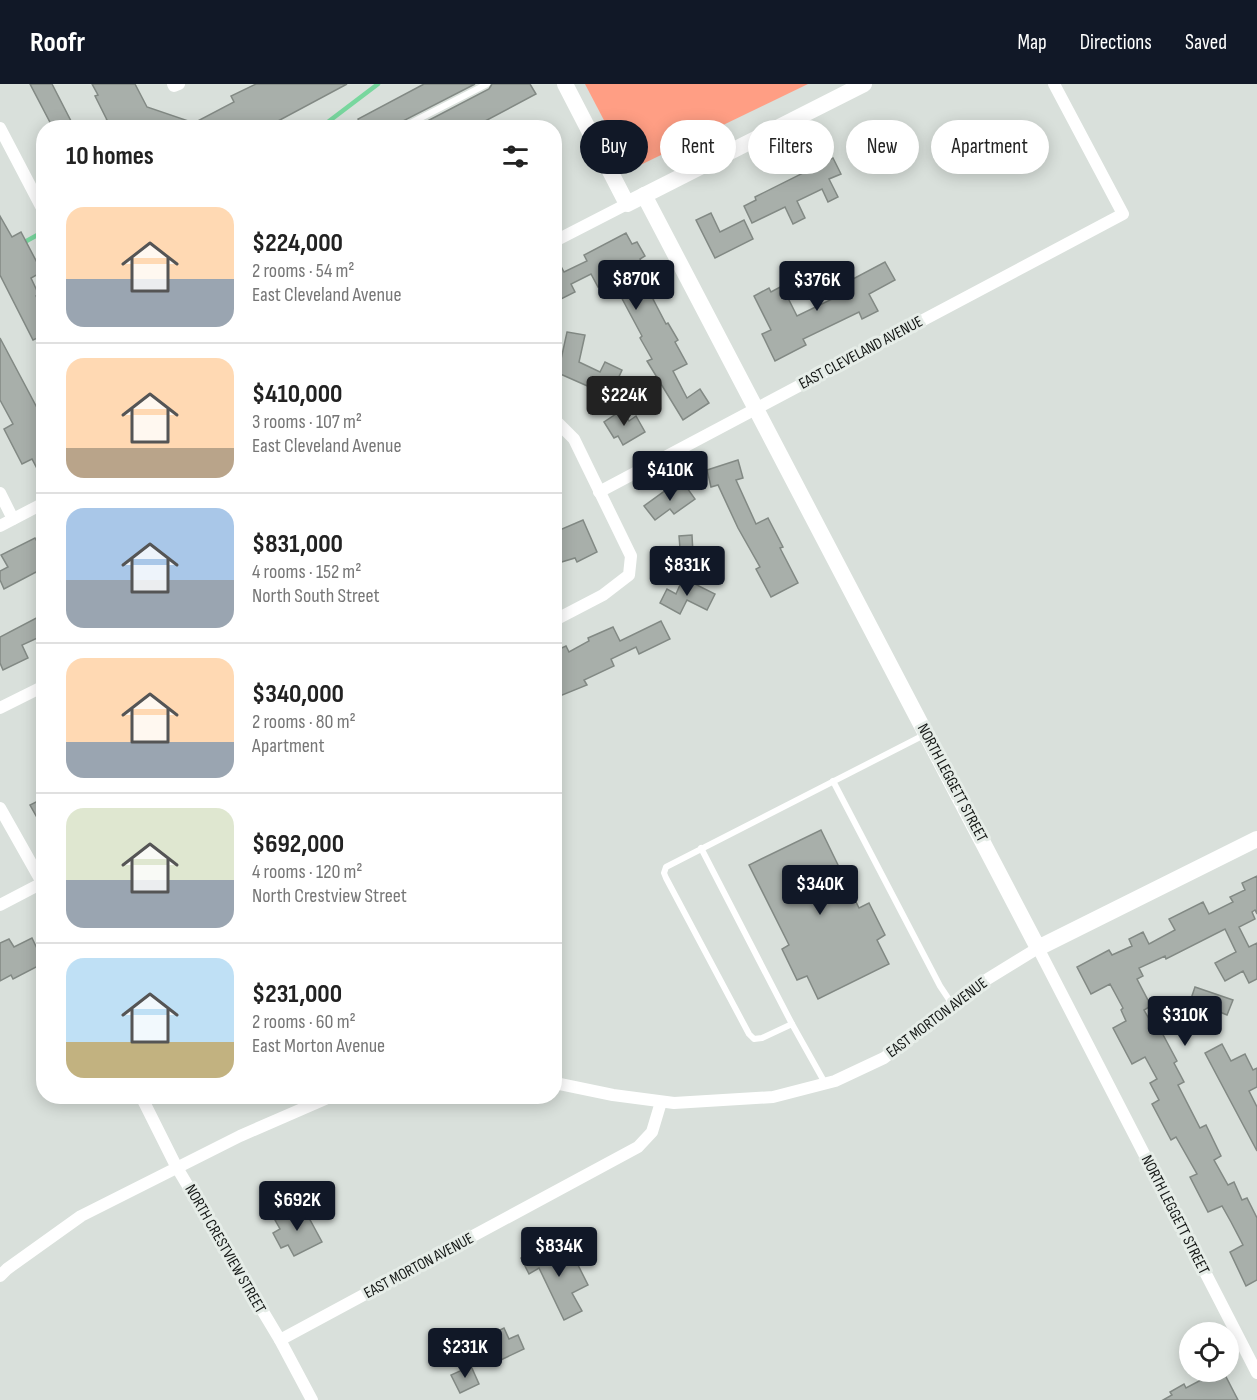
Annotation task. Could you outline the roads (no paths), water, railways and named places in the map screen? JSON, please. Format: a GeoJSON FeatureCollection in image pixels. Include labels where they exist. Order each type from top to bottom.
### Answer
{"type":"FeatureCollection","features":[{"type":"Feature","properties":{"kind":"street"},"geometry":{"type":"LineString","coordinates":[[565,84],[627,204]]}},
{"type":"Feature","properties":{"kind":"street"},"geometry":{"type":"LineString","coordinates":[[562,237],[864,84]]}},
{"type":"Feature","properties":{"kind":"street","name":"EAST CLEVELAND AVENUE"},"geometry":{"type":"LineString","coordinates":[[599,492],[1123,214],[1054,84]]}},
{"type":"Feature","properties":{"kind":"street"},"geometry":{"type":"LineString","coordinates":[[0,128],[36,197]]}},
{"type":"Feature","properties":{"kind":"street","name":"NORTH LEGGETT STREET"},"geometry":{"type":"LineString","coordinates":[[644,195],[1038,948],[1257,1373]]}},
{"type":"Feature","properties":{"kind":"street"},"geometry":{"type":"LineString","coordinates":[[562,428],[574,439],[631,555],[629,575],[603,595],[562,616]]}},
{"type":"Feature","properties":{"kind":"street"},"geometry":{"type":"LineString","coordinates":[[0,493],[13,519]]}},
{"type":"Feature","properties":{"kind":"street"},"geometry":{"type":"LineString","coordinates":[[0,526],[36,507]]}},
{"type":"Feature","properties":{"kind":"street"},"geometry":{"type":"LineString","coordinates":[[0,708],[36,690]]}},
{"type":"Feature","properties":{"kind":"street"},"geometry":{"type":"LineString","coordinates":[[0,808],[36,872]]}},
{"type":"Feature","properties":{"kind":"street","name":"EAST MORTON AVENUE"},"geometry":{"type":"LineString","coordinates":[[562,1084],[613,1095],[674,1103],[772,1097],[825,1083],[884,1058],[968,991],[1038,948],[1257,838]]}},
{"type":"Feature","properties":{"kind":"street"},"geometry":{"type":"LineString","coordinates":[[0,905],[36,887]]}},
{"type":"Feature","properties":{"kind":"street","name":"EAST MORTON AVENUE"},"geometry":{"type":"LineString","coordinates":[[280,1340],[638,1147],[652,1132],[661,1102]]}},
{"type":"Feature","properties":{"kind":"street","name":"NORTH CRESTVIEW STREET"},"geometry":{"type":"LineString","coordinates":[[145,1104],[176,1166],[280,1340],[312,1400]]}},
{"type":"Feature","properties":{"kind":"street"},"geometry":{"type":"LineString","coordinates":[[0,1276],[81,1216],[176,1166],[314,1104]]}},
{"type":"Feature","properties":{"kind":"lane"},"geometry":{"type":"LineString","coordinates":[[417,120],[487,84]]}},
{"type":"Feature","properties":{"kind":"lane"},"geometry":{"type":"LineString","coordinates":[[792,1024],[762,1038],[754,1039],[749,1034],[666,878],[664,873],[666,867],[926,734]]}},
{"type":"Feature","properties":{"kind":"lane"},"geometry":{"type":"LineString","coordinates":[[833,781],[952,1005]]}},
{"type":"Feature","properties":{"kind":"lane"},"geometry":{"type":"LineString","coordinates":[[700,848],[825,1083]]}},
{"type":"Feature","properties":{"kind":"waterway"},"geometry":{"type":"LineString","coordinates":[[331,120],[378,84]]}},
{"type":"Feature","properties":{"kind":"waterway"},"geometry":{"type":"LineString","coordinates":[[21,244],[36,236]]}}]}
